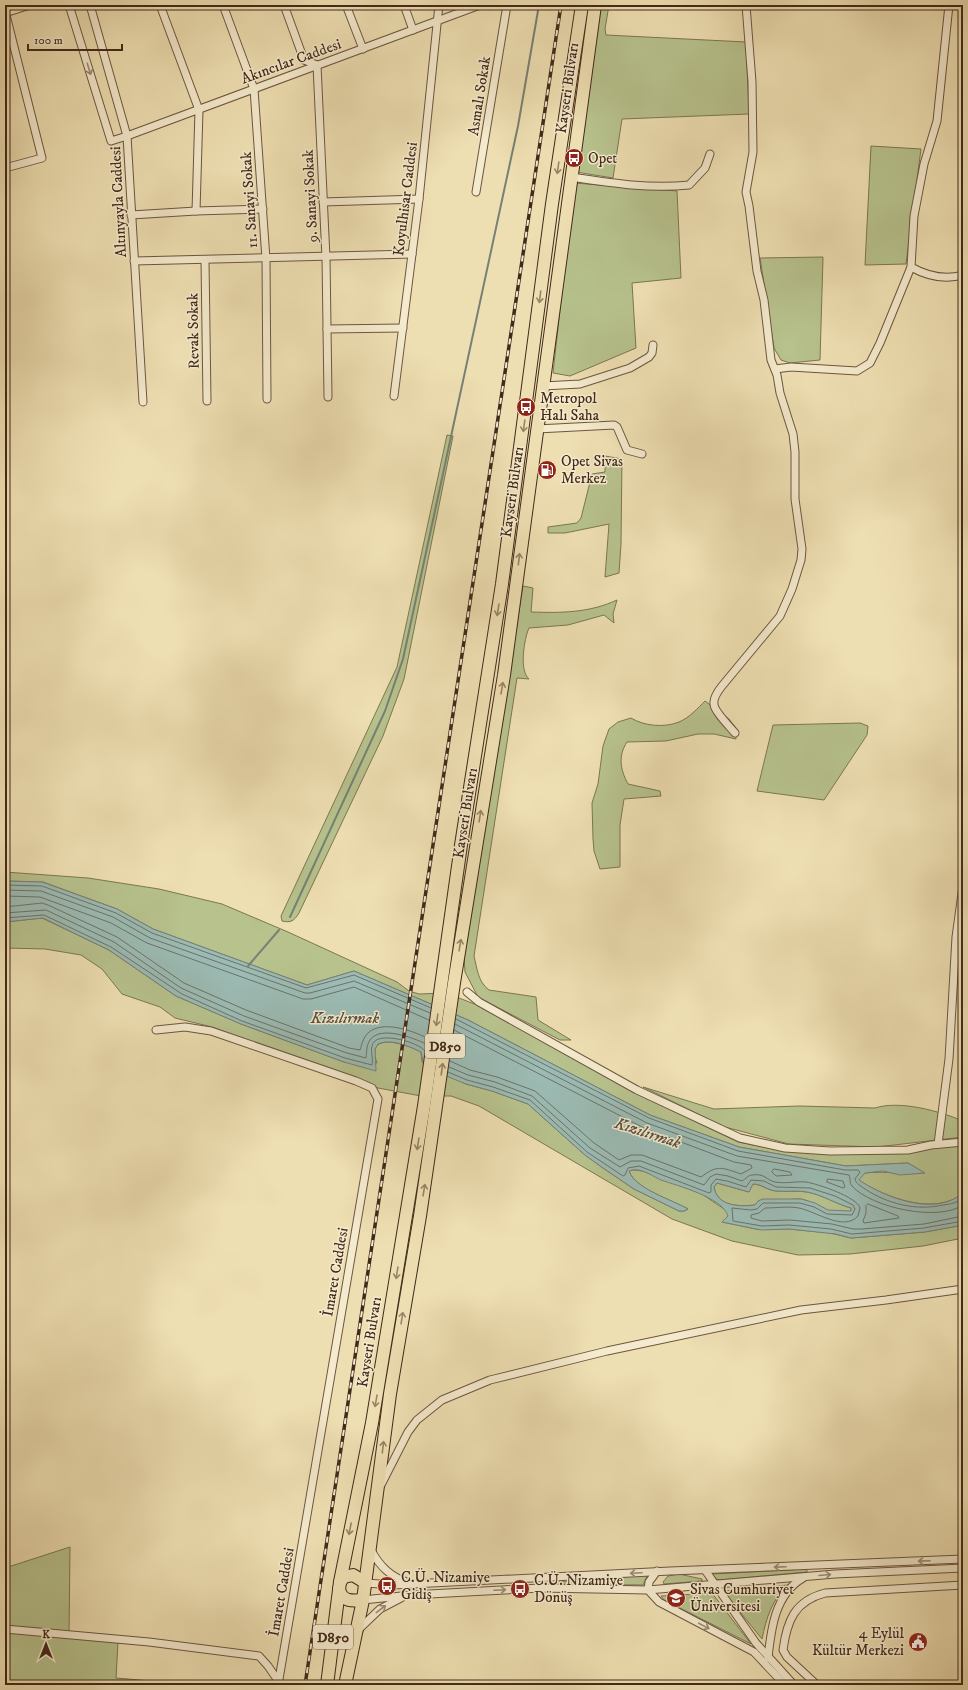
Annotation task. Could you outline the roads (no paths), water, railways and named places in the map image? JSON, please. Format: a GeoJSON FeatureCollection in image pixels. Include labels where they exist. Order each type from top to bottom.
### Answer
{"type":"FeatureCollection","features":[{"type":"Feature","properties":{"kind":"highway","name":"Kayseri Bulvarı"},"geometry":{"type":"LineString","coordinates":[[366,1583],[392,1379],[437,1108],[448,982],[552,204],[582,5]]}},
{"type":"Feature","properties":{"kind":"highway","name":"Kayseri Bulvarı"},"geometry":{"type":"LineString","coordinates":[[327,1685],[339,1586],[372,1423],[424,1106],[504,676],[595,5]]}},
{"type":"Feature","properties":{"kind":"highway"},"geometry":{"type":"LineString","coordinates":[[353,1575],[366,1583],[363,1600],[345,1599],[341,1596],[339,1586],[344,1577],[353,1575]]}},
{"type":"Feature","properties":{"kind":"highway","name":"D850"},"geometry":{"type":"LineString","coordinates":[[346,1685],[363,1600]]}},
{"type":"Feature","properties":{"kind":"street"},"geometry":{"type":"LineString","coordinates":[[5,168],[42,158],[5,12],[30,5]]}},
{"type":"Feature","properties":{"kind":"street","name":"Altınyayla Caddesi"},"geometry":{"type":"LineString","coordinates":[[69,5],[111,140]]}},
{"type":"Feature","properties":{"kind":"street","name":"Altınyayla Caddesi"},"geometry":{"type":"LineString","coordinates":[[90,5],[127,136],[143,402]]}},
{"type":"Feature","properties":{"kind":"street"},"geometry":{"type":"LineString","coordinates":[[160,5],[199,110],[196,210]]}},
{"type":"Feature","properties":{"kind":"street","name":"11. Sanayi Sokak"},"geometry":{"type":"LineString","coordinates":[[222,5],[254,89],[266,259],[267,399]]}},
{"type":"Feature","properties":{"kind":"street"},"geometry":{"type":"LineString","coordinates":[[284,5],[304,60],[317,65]]}},
{"type":"Feature","properties":{"kind":"street"},"geometry":{"type":"LineString","coordinates":[[346,5],[363,49]]}},
{"type":"Feature","properties":{"kind":"street"},"geometry":{"type":"LineString","coordinates":[[404,5],[413,30]]}},
{"type":"Feature","properties":{"kind":"street","name":"Koyulhisar Caddesi"},"geometry":{"type":"LineString","coordinates":[[394,396],[419,199],[439,5]]}},
{"type":"Feature","properties":{"kind":"street","name":"Akıncılar Caddesi"},"geometry":{"type":"LineString","coordinates":[[111,140],[127,136],[199,110],[480,5]]}},
{"type":"Feature","properties":{"kind":"street","name":"Asmalı Sokak"},"geometry":{"type":"LineString","coordinates":[[476,192],[506,5]]}},
{"type":"Feature","properties":{"kind":"street"},"geometry":{"type":"LineString","coordinates":[[735,733],[715,708],[713,703],[715,697],[722,686],[780,616],[792,589],[801,560],[801,537],[795,498],[795,452],[793,434],[780,392],[775,369],[771,360],[764,300],[757,271],[746,192],[754,152],[752,82],[746,5]]}},
{"type":"Feature","properties":{"kind":"street"},"geometry":{"type":"LineString","coordinates":[[775,369],[791,367],[857,371],[870,363],[880,343],[911,267],[916,209],[924,164],[937,121],[949,5]]}},
{"type":"Feature","properties":{"kind":"street","name":"9. Sanayi Sokak"},"geometry":{"type":"LineString","coordinates":[[317,65],[326,258],[328,397]]}},
{"type":"Feature","properties":{"kind":"street"},"geometry":{"type":"LineString","coordinates":[[571,177],[626,185],[663,188],[689,185],[705,168],[710,154]]}},
{"type":"Feature","properties":{"kind":"street"},"geometry":{"type":"LineString","coordinates":[[324,202],[419,199]]}},
{"type":"Feature","properties":{"kind":"street"},"geometry":{"type":"LineString","coordinates":[[131,215],[196,210],[263,209]]}},
{"type":"Feature","properties":{"kind":"street"},"geometry":{"type":"LineString","coordinates":[[134,261],[326,258],[412,254]]}},
{"type":"Feature","properties":{"kind":"street","name":"Revak Sokak"},"geometry":{"type":"LineString","coordinates":[[205,260],[207,401]]}},
{"type":"Feature","properties":{"kind":"street"},"geometry":{"type":"LineString","coordinates":[[911,267],[933,276],[945,277],[963,275]]}},
{"type":"Feature","properties":{"kind":"street"},"geometry":{"type":"LineString","coordinates":[[327,329],[403,328]]}},
{"type":"Feature","properties":{"kind":"street"},"geometry":{"type":"LineString","coordinates":[[543,386],[580,384],[630,368],[649,357],[652,354],[653,345]]}},
{"type":"Feature","properties":{"kind":"street"},"geometry":{"type":"LineString","coordinates":[[537,428],[614,425],[617,427],[627,450],[642,454]]}},
{"type":"Feature","properties":{"kind":"street"},"geometry":{"type":"LineString","coordinates":[[938,1144],[949,1059],[956,937],[963,886]]}},
{"type":"Feature","properties":{"kind":"street"},"geometry":{"type":"LineString","coordinates":[[467,992],[479,1002],[637,1090],[740,1138],[784,1148],[830,1151],[908,1150],[938,1144],[963,1142]]}},
{"type":"Feature","properties":{"kind":"street","name":"İmaret Caddesi"},"geometry":{"type":"LineString","coordinates":[[156,1030],[185,1027],[211,1031],[356,1081],[372,1088],[378,1099],[278,1683]]}},
{"type":"Feature","properties":{"kind":"street"},"geometry":{"type":"LineString","coordinates":[[378,1490],[408,1432],[417,1420],[442,1400],[490,1380],[607,1351],[800,1310],[963,1289]]}},
{"type":"Feature","properties":{"kind":"street"},"geometry":{"type":"LineString","coordinates":[[371,1550],[377,1561],[390,1574],[413,1584]]}},
{"type":"Feature","properties":{"kind":"street"},"geometry":{"type":"LineString","coordinates":[[366,1583],[387,1586],[657,1572],[963,1559]]}},
{"type":"Feature","properties":{"kind":"street"},"geometry":{"type":"LineString","coordinates":[[363,1600],[411,1595],[540,1588],[648,1590],[807,1576],[963,1568]]}},
{"type":"Feature","properties":{"kind":"street"},"geometry":{"type":"LineString","coordinates":[[704,1570],[768,1658],[794,1685]]}},
{"type":"Feature","properties":{"kind":"street"},"geometry":{"type":"LineString","coordinates":[[657,1572],[649,1582],[648,1590],[659,1602],[754,1652],[785,1685]]}},
{"type":"Feature","properties":{"kind":"street"},"geometry":{"type":"LineString","coordinates":[[768,1658],[771,1627],[781,1600],[796,1582],[807,1576]]}},
{"type":"Feature","properties":{"kind":"street"},"geometry":{"type":"LineString","coordinates":[[817,1685],[787,1657],[783,1650],[794,1612],[802,1603],[812,1597],[825,1593],[963,1584]]}},
{"type":"Feature","properties":{"kind":"street"},"geometry":{"type":"LineString","coordinates":[[357,1631],[385,1606],[411,1595]]}},
{"type":"Feature","properties":{"kind":"street"},"geometry":{"type":"LineString","coordinates":[[5,1630],[149,1642],[259,1656],[268,1666],[278,1683]]}},
{"type":"Feature","properties":{"kind":"water","name":"Kızılırmak"},"geometry":{"type":"Polygon","coordinates":[[[5,881],[42,882],[117,909],[153,929],[307,985],[354,971],[468,1020],[650,1115],[739,1147],[846,1166],[908,1163],[925,1173],[900,1175],[883,1171],[865,1173],[859,1180],[870,1187],[896,1198],[925,1204],[939,1204],[952,1200],[963,1193],[963,1225],[925,1232],[851,1238],[836,1234],[789,1229],[761,1230],[722,1222],[728,1216],[724,1209],[709,1198],[644,1172],[636,1170],[629,1171],[633,1177],[646,1189],[688,1209],[679,1211],[634,1189],[603,1168],[585,1155],[528,1104],[492,1091],[466,1084],[424,1067],[421,1052],[411,1047],[394,1042],[383,1042],[378,1044],[375,1049],[376,1071],[344,1062],[241,1024],[176,996],[109,950],[43,918],[5,922],[5,881]],[[717,1183],[714,1187],[719,1198],[730,1204],[742,1206],[755,1205],[758,1201],[763,1199],[801,1199],[815,1203],[828,1210],[851,1211],[851,1208],[819,1195],[807,1192],[776,1191],[753,1184],[749,1192],[717,1183]]]}},
{"type":"Feature","properties":{"kind":"waterway"},"geometry":{"type":"LineString","coordinates":[[290,917],[385,711],[403,659],[518,126],[539,5]]}},
{"type":"Feature","properties":{"kind":"waterway"},"geometry":{"type":"LineString","coordinates":[[248,966],[279,930]]}},
{"type":"Feature","properties":{"kind":"railway"},"geometry":{"type":"LineString","coordinates":[[305,1685],[561,5]]}},
{"type":"Feature","properties":{"kind":"place","name":"Opet"},"geometry":{"type":"Point","coordinates":[574,158]}},
{"type":"Feature","properties":{"kind":"place","name":"Metropol Halı Saha"},"geometry":{"type":"Point","coordinates":[526,407]}},
{"type":"Feature","properties":{"kind":"place","name":"Opet Sivas Merkez"},"geometry":{"type":"Point","coordinates":[547,470]}},
{"type":"Feature","properties":{"kind":"place","name":"C.Ü. Nizamiye Gidiş"},"geometry":{"type":"Point","coordinates":[387,1586]}},
{"type":"Feature","properties":{"kind":"place","name":"C.Ü. Nizamiye Dönüş"},"geometry":{"type":"Point","coordinates":[520,1589]}},
{"type":"Feature","properties":{"kind":"place","name":"Sivas Cumhuriyet Üniversitesi"},"geometry":{"type":"Point","coordinates":[676,1598]}},
{"type":"Feature","properties":{"kind":"place","name":"4 Eylül Kültür Merkezi"},"geometry":{"type":"Point","coordinates":[918,1642]}}]}
